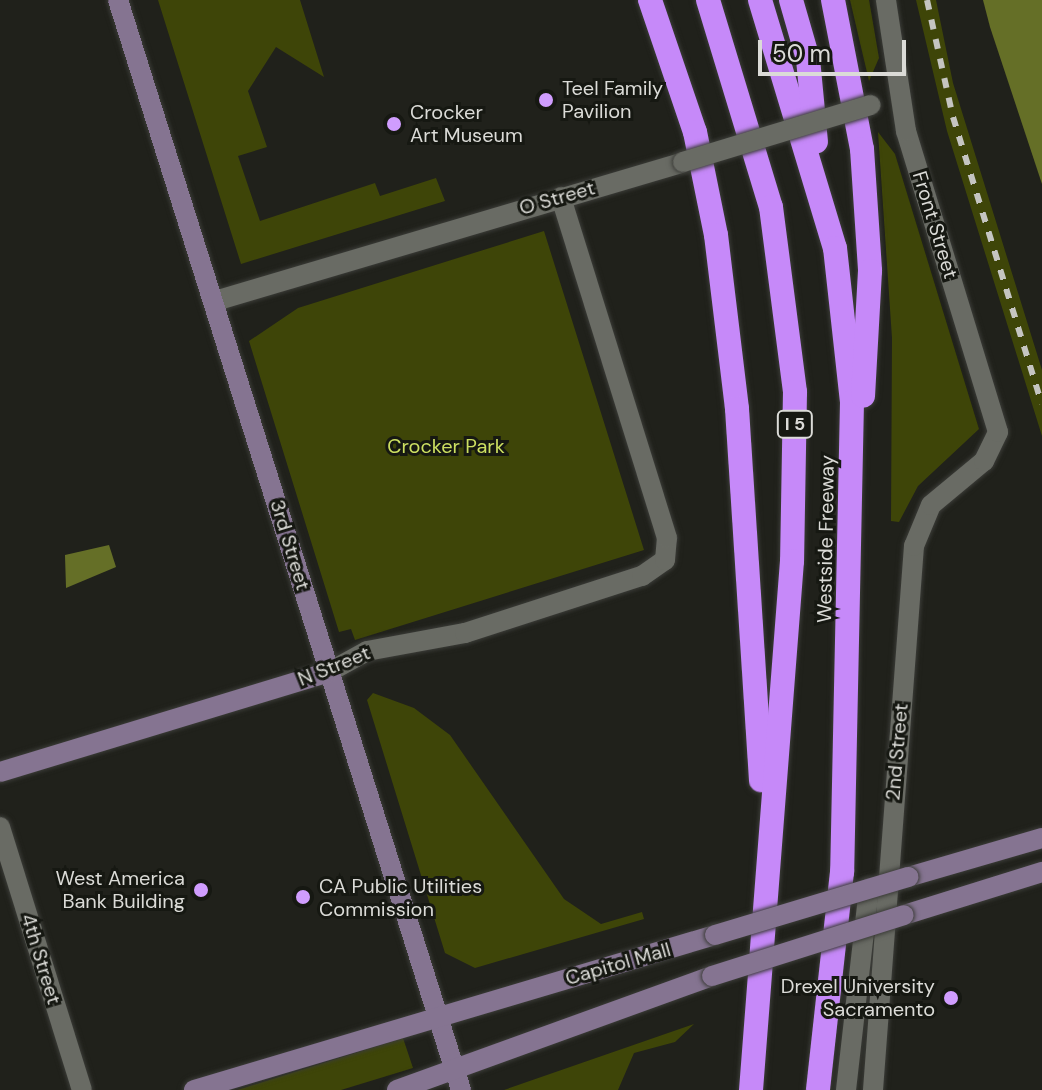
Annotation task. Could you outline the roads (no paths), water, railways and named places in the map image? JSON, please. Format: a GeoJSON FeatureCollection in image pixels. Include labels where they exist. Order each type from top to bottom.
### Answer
{"type":"FeatureCollection","features":[{"type":"Feature","properties":{"kind":"highway"},"geometry":{"type":"LineString","coordinates":[[650,0],[695,132],[716,235],[737,409],[767,858]]}},
{"type":"Feature","properties":{"kind":"highway","name":"Westside Freeway"},"geometry":{"type":"LineString","coordinates":[[708,0],[771,207],[795,392],[792,561],[754,1013],[751,1090]]}},
{"type":"Feature","properties":{"kind":"highway","name":"Westside Freeway"},"geometry":{"type":"LineString","coordinates":[[760,0],[820,184],[847,322],[852,477],[842,872],[818,1090]]}},
{"type":"Feature","properties":{"kind":"highway"},"geometry":{"type":"LineString","coordinates":[[791,0],[808,59],[820,184]]}},
{"type":"Feature","properties":{"kind":"highway"},"geometry":{"type":"LineString","coordinates":[[833,0],[862,149],[870,271],[852,477]]}},
{"type":"Feature","properties":{"kind":"highway"},"geometry":{"type":"LineString","coordinates":[[734,1090],[754,1013]]}},
{"type":"Feature","properties":{"kind":"main road","name":"3rd Street"},"geometry":{"type":"LineString","coordinates":[[118,0],[458,1081]]}},
{"type":"Feature","properties":{"kind":"main road","name":"N Street"},"geometry":{"type":"LineString","coordinates":[[0,772],[329,672]]}},
{"type":"Feature","properties":{"kind":"main road","name":"Capitol Mall"},"geometry":{"type":"LineString","coordinates":[[194,1090],[436,1013],[715,935],[1042,838]]}},
{"type":"Feature","properties":{"kind":"main road","name":"Capitol Mall"},"geometry":{"type":"LineString","coordinates":[[397,1090],[458,1081],[712,976],[1042,872]]}},
{"type":"Feature","properties":{"kind":"street","name":"Front Street"},"geometry":{"type":"LineString","coordinates":[[886,0],[900,98],[998,425],[995,446]]}},
{"type":"Feature","properties":{"kind":"street","name":"O Street"},"geometry":{"type":"LineString","coordinates":[[215,301],[900,98]]}},
{"type":"Feature","properties":{"kind":"street","name":"N Street"},"geometry":{"type":"LineString","coordinates":[[329,672],[367,651],[465,633],[642,576],[665,560],[667,538],[561,197]]}},
{"type":"Feature","properties":{"kind":"street","name":"2nd Street"},"geometry":{"type":"LineString","coordinates":[[873,1090],[914,546],[939,495],[995,446]]}},
{"type":"Feature","properties":{"kind":"street","name":"4th Street"},"geometry":{"type":"LineString","coordinates":[[0,827],[82,1090]]}},
{"type":"Feature","properties":{"kind":"street"},"geometry":{"type":"LineString","coordinates":[[846,1090],[867,927],[869,888]]}},
{"type":"Feature","properties":{"kind":"railway"},"geometry":{"type":"LineString","coordinates":[[927,0],[953,117],[1042,404]]}},
{"type":"Feature","properties":{"kind":"place","name":"Teel Family Pavilion"},"geometry":{"type":"Point","coordinates":[546,100]}},
{"type":"Feature","properties":{"kind":"place","name":"Crocker Art Museum"},"geometry":{"type":"Point","coordinates":[394,124]}},
{"type":"Feature","properties":{"kind":"place","name":"West America Bank Building"},"geometry":{"type":"Point","coordinates":[201,890]}},
{"type":"Feature","properties":{"kind":"place","name":"CA Public Utilities Commission"},"geometry":{"type":"Point","coordinates":[303,897]}},
{"type":"Feature","properties":{"kind":"place","name":"Drexel University Sacramento"},"geometry":{"type":"Point","coordinates":[951,998]}},
{"type":"Feature","properties":{"kind":"park label","name":"Crocker Park"},"geometry":{"type":"Point","coordinates":[446,446]}}]}
